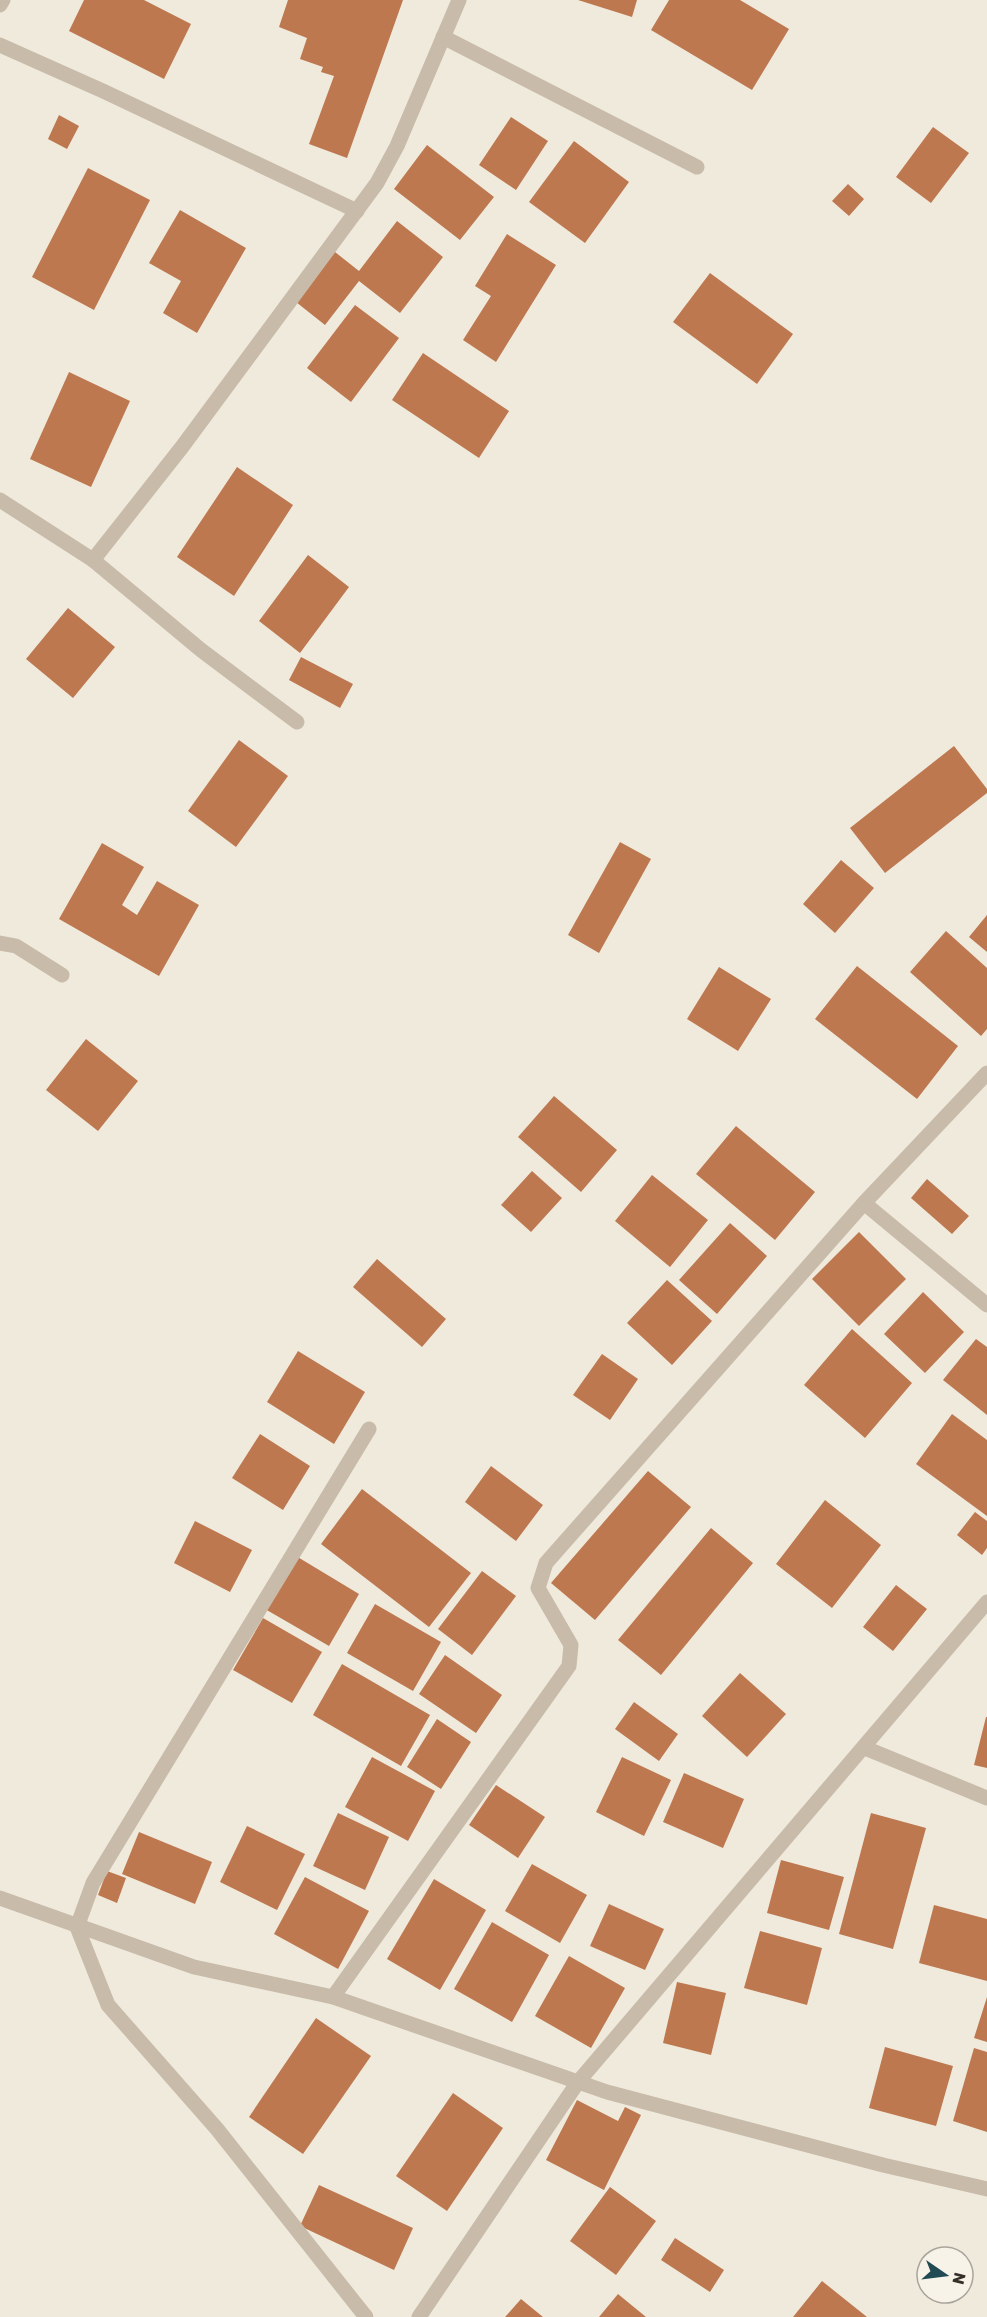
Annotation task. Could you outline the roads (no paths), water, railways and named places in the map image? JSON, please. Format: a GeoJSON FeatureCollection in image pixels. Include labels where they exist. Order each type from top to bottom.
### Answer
{"type":"FeatureCollection","features":[{"type":"Feature","properties":{"kind":"street"},"geometry":{"type":"LineString","coordinates":[[0,5],[3,0]]}},
{"type":"Feature","properties":{"kind":"street"},"geometry":{"type":"LineString","coordinates":[[93,560],[182,447],[357,211],[397,146],[459,0]]}},
{"type":"Feature","properties":{"kind":"street"},"geometry":{"type":"LineString","coordinates":[[443,37],[697,167]]}},
{"type":"Feature","properties":{"kind":"street"},"geometry":{"type":"LineString","coordinates":[[0,45],[357,211]]}},
{"type":"Feature","properties":{"kind":"street"},"geometry":{"type":"LineString","coordinates":[[0,500],[93,560],[201,650],[297,722]]}},
{"type":"Feature","properties":{"kind":"street"},"geometry":{"type":"LineString","coordinates":[[0,943],[15,946],[62,975]]}},
{"type":"Feature","properties":{"kind":"street"},"geometry":{"type":"LineString","coordinates":[[333,1997],[568,1666],[571,1645],[538,1588],[546,1563],[864,1203],[987,1073]]}},
{"type":"Feature","properties":{"kind":"street"},"geometry":{"type":"LineString","coordinates":[[864,1203],[987,1305]]}},
{"type":"Feature","properties":{"kind":"street"},"geometry":{"type":"LineString","coordinates":[[366,2317],[217,2129],[108,2005],[77,1927],[93,1883],[369,1429]]}},
{"type":"Feature","properties":{"kind":"street"},"geometry":{"type":"LineString","coordinates":[[419,2317],[578,2082],[865,1748],[987,1602]]}},
{"type":"Feature","properties":{"kind":"street"},"geometry":{"type":"LineString","coordinates":[[865,1748],[987,1798]]}},
{"type":"Feature","properties":{"kind":"street"},"geometry":{"type":"LineString","coordinates":[[0,1898],[194,1967],[333,1997],[578,2082],[871,2162],[987,2189]]}}]}
